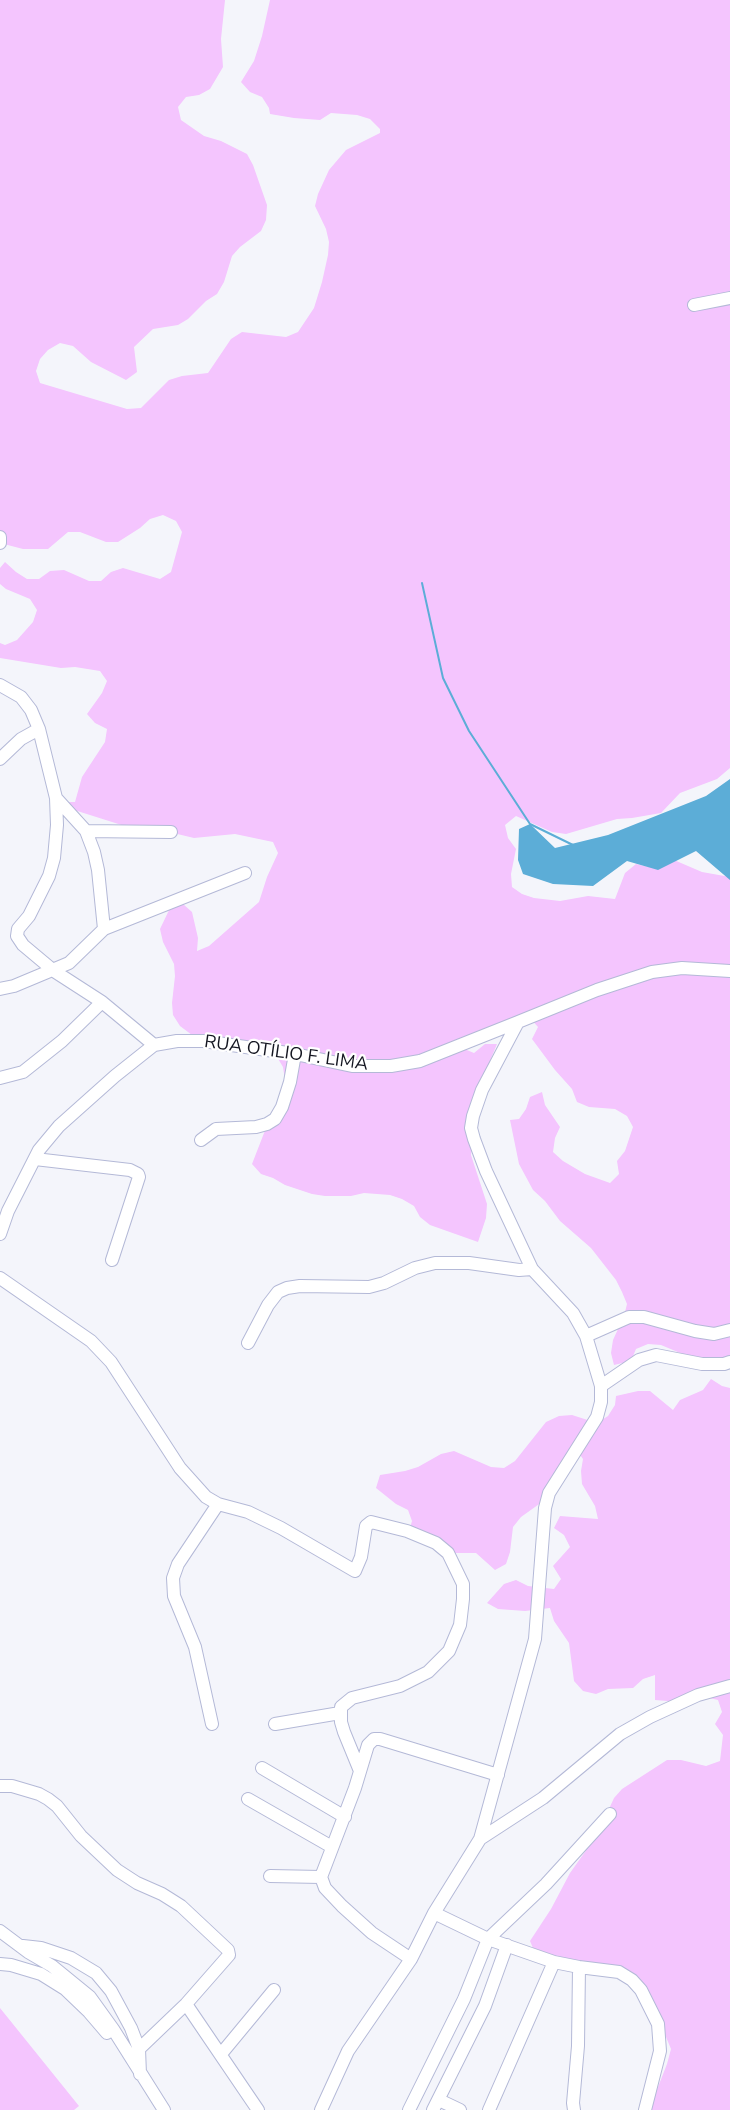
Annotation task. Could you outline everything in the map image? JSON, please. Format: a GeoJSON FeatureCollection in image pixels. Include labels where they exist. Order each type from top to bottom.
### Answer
{"type":"FeatureCollection","features":[{"type":"Feature","properties":{"kind":"street"},"geometry":{"type":"LineString","coordinates":[[694,305],[730,298]]}},
{"type":"Feature","properties":{"kind":"street"},"geometry":{"type":"LineString","coordinates":[[0,537],[0,543]]}},
{"type":"Feature","properties":{"kind":"street"},"geometry":{"type":"LineString","coordinates":[[0,685],[21,697],[31,710],[39,729],[56,798],[57,825],[54,858],[49,876],[29,916],[16,933],[23,945],[54,971],[102,1002],[154,1045],[58,1126],[39,1150],[4,1210],[0,1234]]}},
{"type":"Feature","properties":{"kind":"street"},"geometry":{"type":"LineString","coordinates":[[0,759],[21,739],[39,729]]}},
{"type":"Feature","properties":{"kind":"street"},"geometry":{"type":"LineString","coordinates":[[56,798],[86,831],[94,852],[104,929]]}},
{"type":"Feature","properties":{"kind":"street"},"geometry":{"type":"LineString","coordinates":[[86,831],[171,832]]}},
{"type":"Feature","properties":{"kind":"street"},"geometry":{"type":"LineString","coordinates":[[0,989],[54,971],[69,963],[104,929],[245,873]]}},
{"type":"Feature","properties":{"kind":"street","name":"RUA OTÍLIO F. LIMA"},"geometry":{"type":"LineString","coordinates":[[154,1045],[177,1041],[203,1041],[295,1054],[352,1066],[391,1066],[420,1061],[597,990],[652,972],[682,968],[730,971]]}},
{"type":"Feature","properties":{"kind":"street"},"geometry":{"type":"LineString","coordinates":[[0,1078],[23,1072],[37,1062],[102,1002]]}},
{"type":"Feature","properties":{"kind":"street"},"geometry":{"type":"LineString","coordinates":[[321,2110],[348,2051],[411,1959],[434,1913],[480,1839],[535,1639],[544,1508],[549,1492],[597,1417],[602,1386],[586,1336],[573,1313],[532,1269],[486,1171],[471,1128],[482,1090],[518,1022]]}},
{"type":"Feature","properties":{"kind":"street"},"geometry":{"type":"LineString","coordinates":[[201,1140],[216,1129],[256,1127],[275,1119],[282,1107],[290,1082],[295,1054]]}},
{"type":"Feature","properties":{"kind":"street"},"geometry":{"type":"LineString","coordinates":[[34,1159],[130,1170],[138,1174],[139,1177],[112,1260]]}},
{"type":"Feature","properties":{"kind":"street"},"geometry":{"type":"LineString","coordinates":[[248,1343],[268,1305],[278,1292],[287,1288],[300,1286],[369,1287],[384,1283],[415,1268],[435,1263],[469,1263],[519,1270],[532,1269]]}},
{"type":"Feature","properties":{"kind":"street"},"geometry":{"type":"LineString","coordinates":[[0,1278],[91,1341],[111,1362],[180,1468],[206,1497],[218,1504],[256,1516],[355,1570],[361,1557],[366,1526],[371,1522],[406,1531],[436,1543],[448,1553],[463,1584],[459,1625],[449,1651],[428,1672],[400,1686],[352,1698],[344,1703],[340,1713],[344,1732],[360,1771]]}},
{"type":"Feature","properties":{"kind":"street"},"geometry":{"type":"LineString","coordinates":[[586,1336],[629,1317],[644,1317],[714,1334],[730,1330]]}},
{"type":"Feature","properties":{"kind":"street"},"geometry":{"type":"LineString","coordinates":[[602,1386],[639,1360],[656,1355],[702,1364],[730,1362]]}},
{"type":"Feature","properties":{"kind":"street"},"geometry":{"type":"LineString","coordinates":[[212,1724],[195,1647],[174,1596],[173,1578],[178,1564],[218,1504]]}},
{"type":"Feature","properties":{"kind":"street"},"geometry":{"type":"LineString","coordinates":[[480,1839],[543,1798],[620,1734],[698,1695],[730,1686]]}},
{"type":"Feature","properties":{"kind":"street"},"geometry":{"type":"LineString","coordinates":[[275,1724],[340,1713]]}},
{"type":"Feature","properties":{"kind":"street"},"geometry":{"type":"LineString","coordinates":[[411,1959],[372,1933],[342,1906],[325,1888],[321,1877],[345,1816],[368,1745],[374,1739],[498,1775]]}},
{"type":"Feature","properties":{"kind":"street"},"geometry":{"type":"LineString","coordinates":[[262,1768],[345,1816]]}},
{"type":"Feature","properties":{"kind":"street"},"geometry":{"type":"LineString","coordinates":[[0,1786],[21,1789],[48,1799],[57,1806],[81,1836],[117,1869],[137,1883],[162,1894],[181,1906],[228,1950],[229,1955],[186,2004],[139,2049]]}},
{"type":"Feature","properties":{"kind":"street"},"geometry":{"type":"LineString","coordinates":[[248,1799],[332,1847]]}},
{"type":"Feature","properties":{"kind":"street"},"geometry":{"type":"LineString","coordinates":[[409,2110],[464,1999],[488,1939],[546,1884],[609,1814]]}},
{"type":"Feature","properties":{"kind":"street"},"geometry":{"type":"LineString","coordinates":[[270,1876],[321,1877]]}},
{"type":"Feature","properties":{"kind":"street"},"geometry":{"type":"LineString","coordinates":[[434,1913],[488,1939],[554,1962],[619,1972],[632,1980],[641,1990],[658,2024],[660,2051],[645,2110]]}},
{"type":"Feature","properties":{"kind":"street"},"geometry":{"type":"LineString","coordinates":[[0,1931],[19,1946],[52,1966],[90,1997],[164,2110]]}},
{"type":"Feature","properties":{"kind":"street"},"geometry":{"type":"LineString","coordinates":[[460,2110],[436,2105],[485,2006],[507,1945]]}},
{"type":"Feature","properties":{"kind":"street"},"geometry":{"type":"LineString","coordinates":[[19,1946],[41,1948],[71,1958],[96,1973],[111,1991],[131,2028],[139,2049],[140,2074]]}},
{"type":"Feature","properties":{"kind":"street"},"geometry":{"type":"LineString","coordinates":[[489,2110],[554,1962]]}},
{"type":"Feature","properties":{"kind":"street"},"geometry":{"type":"LineString","coordinates":[[0,1964],[41,1974],[65,1989],[108,2034],[122,2045]]}},
{"type":"Feature","properties":{"kind":"street"},"geometry":{"type":"LineString","coordinates":[[574,2110],[579,1967]]}},
{"type":"Feature","properties":{"kind":"street"},"geometry":{"type":"LineString","coordinates":[[221,2054],[274,1990]]}},
{"type":"Feature","properties":{"kind":"street"},"geometry":{"type":"LineString","coordinates":[[186,2004],[258,2110]]}},
{"type":"Feature","properties":{"kind":"shaded area"},"geometry":{"type":"Polygon","coordinates":[[[0,0],[225,0],[221,39],[223,67],[210,89],[199,95],[186,97],[178,107],[181,120],[204,136],[221,141],[247,154],[267,205],[266,220],[261,231],[232,256],[224,282],[217,294],[206,301],[188,319],[178,325],[153,329],[134,347],[137,372],[126,380],[91,362],[73,346],[60,343],[48,350],[40,359],[36,371],[40,383],[127,409],[141,408],[169,380],[208,373],[231,339],[242,332],[286,337],[298,332],[314,308],[328,255],[329,242],[326,229],[315,206],[318,194],[329,170],[346,150],[380,133],[380,129],[370,119],[357,115],[331,113],[320,120],[270,114],[262,97],[250,92],[241,82],[254,61],[270,0],[730,0],[730,768],[717,779],[680,793],[661,813],[617,819],[566,834],[552,832],[516,816],[505,825],[508,838],[516,849],[511,874],[512,887],[534,898],[560,901],[588,896],[615,899],[625,873],[636,864],[649,867],[674,860],[702,872],[730,877],[730,1364],[685,1355],[661,1345],[648,1344],[636,1349],[631,1361],[614,1365],[611,1353],[613,1340],[627,1304],[622,1292],[616,1280],[591,1248],[560,1221],[545,1201],[533,1190],[519,1164],[510,1120],[519,1119],[530,1097],[542,1092],[545,1105],[560,1127],[555,1138],[553,1152],[585,1174],[610,1183],[619,1174],[617,1161],[625,1151],[633,1127],[627,1116],[615,1109],[589,1107],[577,1102],[572,1089],[532,1039],[538,1027],[529,1017],[480,1030],[468,1036],[462,1048],[474,1053],[485,1044],[497,1044],[477,1092],[471,1155],[487,1204],[486,1218],[478,1242],[430,1225],[420,1217],[414,1206],[402,1199],[390,1195],[364,1193],[351,1196],[312,1194],[261,1174],[252,1164],[266,1128],[276,1118],[285,1080],[283,1067],[277,1057],[200,1041],[180,1026],[173,1015],[174,964],[163,942],[160,929],[171,906],[183,904],[192,912],[198,938],[197,951],[209,946],[259,902],[278,853],[273,842],[235,834],[194,838],[169,832],[131,828],[71,809],[69,802],[75,802],[82,777],[105,742],[107,729],[95,723],[87,714],[102,693],[107,681],[100,671],[75,667],[61,668],[0,658],[0,643],[5,645],[17,640],[33,622],[37,610],[30,599],[0,584],[0,568],[5,562],[27,579],[39,579],[50,571],[64,570],[89,581],[101,581],[111,572],[123,568],[160,579],[171,572],[182,532],[176,521],[163,515],[150,519],[118,542],[106,542],[80,532],[68,532],[48,549],[23,549],[0,543],[0,0]]]}},
{"type":"Feature","properties":{"kind":"shaded area"},"geometry":{"type":"Polygon","coordinates":[[[711,1379],[730,1388],[730,2110],[649,2110],[671,2049],[634,1984],[533,1948],[530,1941],[551,1909],[570,1873],[597,1835],[614,1798],[622,1789],[667,1760],[681,1760],[706,1766],[720,1761],[723,1735],[715,1724],[722,1712],[718,1700],[705,1697],[680,1702],[655,1700],[655,1675],[643,1679],[633,1688],[608,1689],[596,1694],[583,1691],[574,1681],[569,1643],[554,1621],[550,1608],[525,1611],[498,1609],[487,1603],[504,1584],[516,1580],[528,1586],[554,1589],[561,1579],[553,1566],[570,1547],[564,1535],[554,1528],[560,1516],[598,1519],[595,1506],[582,1484],[583,1459],[576,1449],[542,1502],[521,1517],[513,1527],[506,1564],[495,1570],[476,1553],[450,1553],[438,1546],[433,1535],[410,1528],[412,1521],[408,1510],[396,1504],[376,1488],[380,1475],[418,1467],[441,1454],[454,1451],[491,1467],[504,1468],[515,1461],[546,1422],[559,1416],[572,1415],[597,1423],[608,1416],[615,1405],[616,1396],[638,1391],[650,1391],[673,1410],[680,1400],[703,1390],[711,1379]]]}},
{"type":"Feature","properties":{"kind":"shaded area"},"geometry":{"type":"Polygon","coordinates":[[[0,2008],[79,2106],[74,2110],[0,2110],[0,2008]]]}},
{"type":"Feature","properties":{"kind":"water"},"geometry":{"type":"Polygon","coordinates":[[[730,779],[730,880],[696,851],[658,870],[627,861],[593,886],[553,884],[523,874],[518,860],[519,829],[530,824],[555,848],[608,835],[706,796],[730,779]]]}},
{"type":"Feature","properties":{"kind":"waterway"},"geometry":{"type":"LineString","coordinates":[[422,583],[443,678],[469,731],[530,824],[573,845]]}}]}
